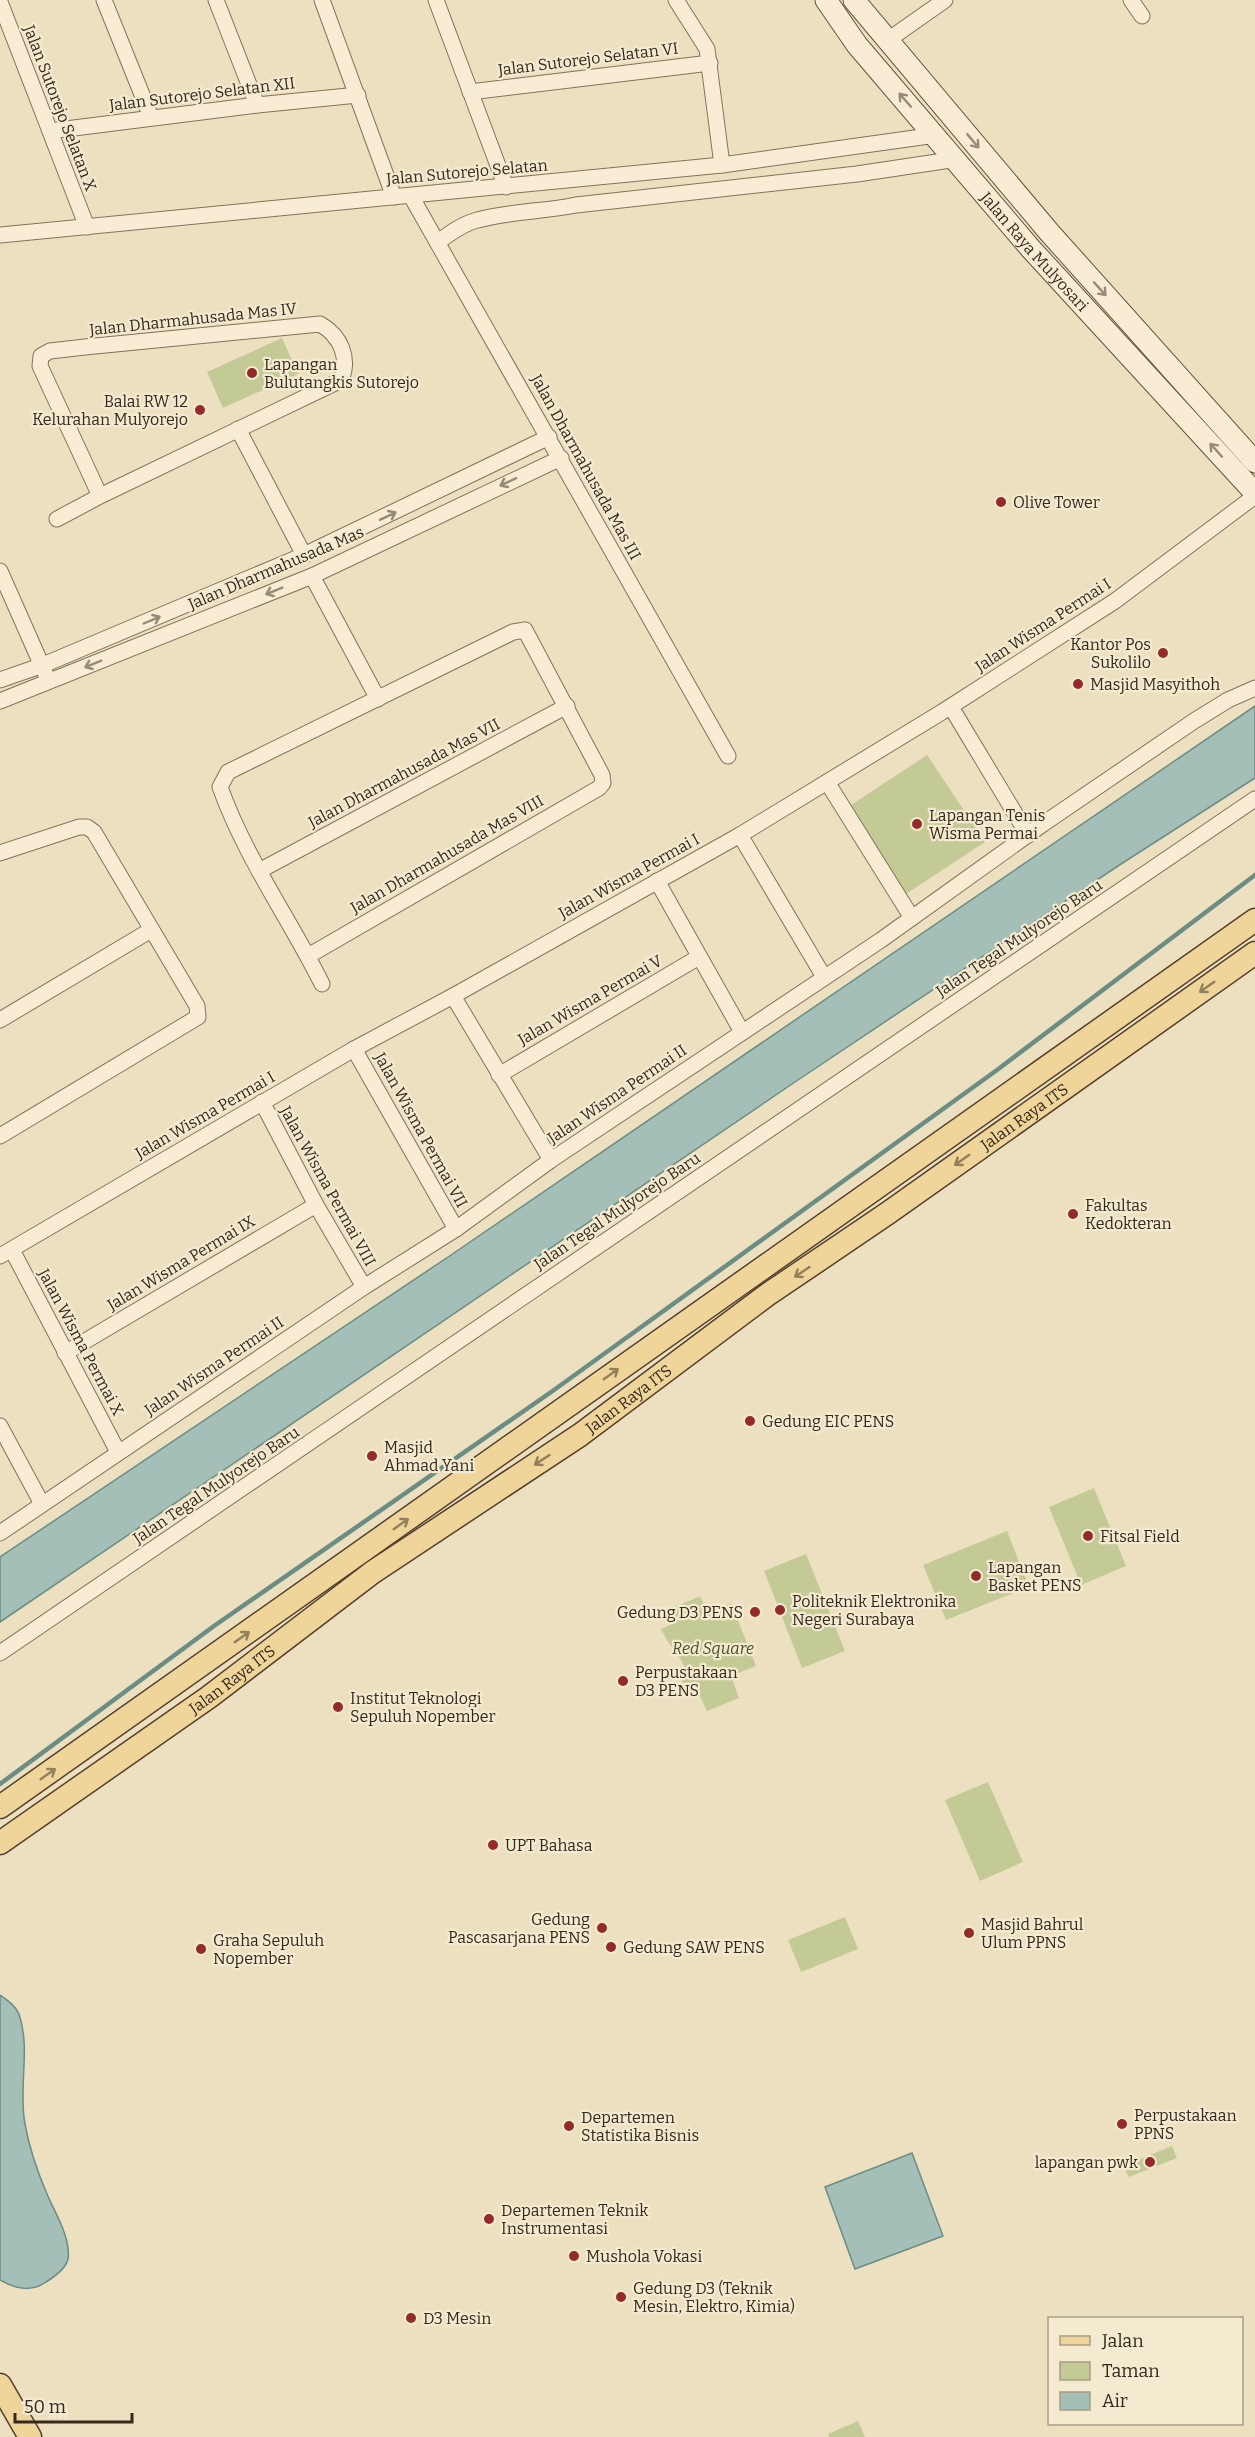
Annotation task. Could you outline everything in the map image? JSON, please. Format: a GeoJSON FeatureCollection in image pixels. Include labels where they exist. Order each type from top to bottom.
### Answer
{"type":"FeatureCollection","features":[{"type":"Feature","properties":{"kind":"main road","name":"Jalan Raya Mulyosari"},"geometry":{"type":"LineString","coordinates":[[826,0],[857,45],[957,159],[1031,249],[1255,495]]}},
{"type":"Feature","properties":{"kind":"main road","name":"Jalan Raya Mulyosari"},"geometry":{"type":"LineString","coordinates":[[854,0],[1048,232],[1255,462]]}},
{"type":"Feature","properties":{"kind":"main road"},"geometry":{"type":"LineString","coordinates":[[1031,249],[1048,232]]}},
{"type":"Feature","properties":{"kind":"main road","name":"Jalan Raya ITS"},"geometry":{"type":"LineString","coordinates":[[0,1807],[1255,920]]}},
{"type":"Feature","properties":{"kind":"main road","name":"Jalan Raya ITS"},"geometry":{"type":"LineString","coordinates":[[0,1843],[224,1686],[374,1572],[580,1435],[767,1295],[1255,953]]}},
{"type":"Feature","properties":{"kind":"main road"},"geometry":{"type":"LineString","coordinates":[[1117,1019],[1132,1041]]}},
{"type":"Feature","properties":{"kind":"main road"},"geometry":{"type":"LineString","coordinates":[[1092,1037],[1107,1058]]}},
{"type":"Feature","properties":{"kind":"main road"},"geometry":{"type":"LineString","coordinates":[[585,1392],[604,1418]]}},
{"type":"Feature","properties":{"kind":"main road"},"geometry":{"type":"LineString","coordinates":[[563,1409],[580,1435]]}},
{"type":"Feature","properties":{"kind":"main road"},"geometry":{"type":"LineString","coordinates":[[204,1664],[224,1686]]}},
{"type":"Feature","properties":{"kind":"main road"},"geometry":{"type":"LineString","coordinates":[[181,1681],[198,1704]]}},
{"type":"Feature","properties":{"kind":"main road"},"geometry":{"type":"LineString","coordinates":[[0,2385],[30,2437]]}},
{"type":"Feature","properties":{"kind":"street"},"geometry":{"type":"LineString","coordinates":[[104,0],[151,117]]}},
{"type":"Feature","properties":{"kind":"street"},"geometry":{"type":"LineString","coordinates":[[216,0],[257,105]]}},
{"type":"Feature","properties":{"kind":"street"},"geometry":{"type":"LineString","coordinates":[[322,0],[394,197]]}},
{"type":"Feature","properties":{"kind":"street"},"geometry":{"type":"LineString","coordinates":[[436,0],[506,187]]}},
{"type":"Feature","properties":{"kind":"street"},"geometry":{"type":"LineString","coordinates":[[676,0],[706,45],[722,165]]}},
{"type":"Feature","properties":{"kind":"street"},"geometry":{"type":"LineString","coordinates":[[888,40],[945,0]]}},
{"type":"Feature","properties":{"kind":"street"},"geometry":{"type":"LineString","coordinates":[[1131,0],[1142,16]]}},
{"type":"Feature","properties":{"kind":"street","name":"Jalan Sutorejo Selatan X"},"geometry":{"type":"LineString","coordinates":[[0,2],[87,227]]}},
{"type":"Feature","properties":{"kind":"street","name":"Jalan Sutorejo Selatan VI"},"geometry":{"type":"LineString","coordinates":[[470,92],[710,63]]}},
{"type":"Feature","properties":{"kind":"street","name":"Jalan Sutorejo Selatan XII"},"geometry":{"type":"LineString","coordinates":[[50,131],[151,117],[358,95]]}},
{"type":"Feature","properties":{"kind":"street","name":"Jalan Sutorejo Selatan"},"geometry":{"type":"LineString","coordinates":[[0,235],[722,165],[936,135]]}},
{"type":"Feature","properties":{"kind":"street"},"geometry":{"type":"LineString","coordinates":[[438,242],[460,227],[492,217],[550,211],[576,205],[856,174],[957,159]]}},
{"type":"Feature","properties":{"kind":"street","name":"Jalan Dharmahusada Mas III"},"geometry":{"type":"LineString","coordinates":[[411,196],[728,756]]}},
{"type":"Feature","properties":{"kind":"street","name":"Jalan Dharmahusada Mas IV"},"geometry":{"type":"LineString","coordinates":[[57,519],[100,495],[341,380],[346,368],[343,349],[332,331],[320,324],[50,351],[41,356],[40,366],[100,495]]}},
{"type":"Feature","properties":{"kind":"street"},"geometry":{"type":"LineString","coordinates":[[238,429],[304,555]]}},
{"type":"Feature","properties":{"kind":"street","name":"Jalan Dharmahusada Mas"},"geometry":{"type":"LineString","coordinates":[[0,680],[43,665],[304,555],[549,437]]}},
{"type":"Feature","properties":{"kind":"street","name":"Jalan Dharmahusada Mas"},"geometry":{"type":"LineString","coordinates":[[0,700],[312,576],[561,458]]}},
{"type":"Feature","properties":{"kind":"street","name":"Jalan Wisma Permai I"},"geometry":{"type":"LineString","coordinates":[[6,1253],[354,1049],[453,996],[740,834],[951,707],[1115,601],[1255,495]]}},
{"type":"Feature","properties":{"kind":"street"},"geometry":{"type":"LineString","coordinates":[[0,571],[49,682]]}},
{"type":"Feature","properties":{"kind":"street"},"geometry":{"type":"LineString","coordinates":[[312,576],[378,699]]}},
{"type":"Feature","properties":{"kind":"street"},"geometry":{"type":"LineString","coordinates":[[322,984],[228,810],[220,788],[228,772],[522,629],[528,632],[567,706]]}},
{"type":"Feature","properties":{"kind":"street","name":"Jalan Wisma Permai II"},"geometry":{"type":"LineString","coordinates":[[0,1533],[364,1287],[456,1229],[551,1160],[912,918],[1194,721],[1228,700],[1255,688]]}},
{"type":"Feature","properties":{"kind":"street","name":"Jalan Dharmahusada Mas VIII"},"geometry":{"type":"LineString","coordinates":[[308,956],[598,788],[603,783],[602,775],[567,706]]}},
{"type":"Feature","properties":{"kind":"street","name":"Jalan Dharmahusada Mas VII"},"geometry":{"type":"LineString","coordinates":[[259,871],[567,706]]}},
{"type":"Feature","properties":{"kind":"street"},"geometry":{"type":"LineString","coordinates":[[951,707],[1028,835]]}},
{"type":"Feature","properties":{"kind":"street"},"geometry":{"type":"LineString","coordinates":[[827,782],[912,918]]}},
{"type":"Feature","properties":{"kind":"street","name":"Jalan Tegal Mulyorejo Baru"},"geometry":{"type":"LineString","coordinates":[[0,1653],[1255,799]]}},
{"type":"Feature","properties":{"kind":"street"},"geometry":{"type":"LineString","coordinates":[[0,853],[79,827],[87,827],[94,832],[197,1006],[198,1017],[0,1136]]}},
{"type":"Feature","properties":{"kind":"street"},"geometry":{"type":"LineString","coordinates":[[740,834],[824,977]]}},
{"type":"Feature","properties":{"kind":"street"},"geometry":{"type":"LineString","coordinates":[[657,881],[742,1032]]}},
{"type":"Feature","properties":{"kind":"street"},"geometry":{"type":"LineString","coordinates":[[0,1020],[151,930]]}},
{"type":"Feature","properties":{"kind":"street","name":"Jalan Wisma Permai V"},"geometry":{"type":"LineString","coordinates":[[499,1075],[699,957]]}},
{"type":"Feature","properties":{"kind":"street"},"geometry":{"type":"LineString","coordinates":[[453,996],[551,1160]]}},
{"type":"Feature","properties":{"kind":"street","name":"Jalan Wisma Permai VII"},"geometry":{"type":"LineString","coordinates":[[354,1049],[456,1229]]}},
{"type":"Feature","properties":{"kind":"street","name":"Jalan Wisma Permai VIII"},"geometry":{"type":"LineString","coordinates":[[262,1102],[316,1204],[364,1287]]}},
{"type":"Feature","properties":{"kind":"street","name":"Jalan Wisma Permai IX"},"geometry":{"type":"LineString","coordinates":[[66,1353],[316,1204]]}},
{"type":"Feature","properties":{"kind":"street","name":"Jalan Wisma Permai X"},"geometry":{"type":"LineString","coordinates":[[6,1253],[66,1353],[118,1452]]}},
{"type":"Feature","properties":{"kind":"street"},"geometry":{"type":"LineString","coordinates":[[0,1426],[42,1504]]}},
{"type":"Feature","properties":{"kind":"green space","name":"Lapangan Bulutangkis Sutorejo"},"geometry":{"type":"Polygon","coordinates":[[[282,338],[298,374],[223,408],[207,372],[282,338]]]}},
{"type":"Feature","properties":{"kind":"green space","name":"Lapangan Tenis Wisma Permai"},"geometry":{"type":"Polygon","coordinates":[[[927,755],[985,842],[906,894],[848,807],[927,755]]]}},
{"type":"Feature","properties":{"kind":"green space","name":"Fitsal Field"},"geometry":{"type":"Polygon","coordinates":[[[1094,1488],[1126,1566],[1081,1585],[1049,1507],[1094,1488]]]}},
{"type":"Feature","properties":{"kind":"green space","name":"Lapangan Basket PENS"},"geometry":{"type":"Polygon","coordinates":[[[1007,1531],[1029,1587],[946,1620],[923,1565],[1007,1531]]]}},
{"type":"Feature","properties":{"kind":"green space"},"geometry":{"type":"Polygon","coordinates":[[[806,1554],[845,1651],[802,1668],[764,1571],[806,1554]]]}},
{"type":"Feature","properties":{"kind":"green space","name":"Red Square"},"geometry":{"type":"Polygon","coordinates":[[[700,1596],[708,1613],[731,1603],[756,1666],[731,1676],[739,1698],[707,1711],[697,1690],[687,1693],[681,1678],[685,1667],[661,1629],[672,1624],[666,1611],[700,1596]]]}},
{"type":"Feature","properties":{"kind":"green space"},"geometry":{"type":"Polygon","coordinates":[[[988,1782],[1023,1862],[980,1881],[945,1800],[988,1782]]]}},
{"type":"Feature","properties":{"kind":"green space"},"geometry":{"type":"Polygon","coordinates":[[[845,1917],[858,1949],[801,1972],[788,1940],[845,1917]]]}},
{"type":"Feature","properties":{"kind":"green space","name":"lapangan pwk"},"geometry":{"type":"Polygon","coordinates":[[[1172,2146],[1177,2158],[1129,2177],[1123,2166],[1172,2146]]]}},
{"type":"Feature","properties":{"kind":"green space"},"geometry":{"type":"Polygon","coordinates":[[[858,2421],[865,2437],[829,2437],[828,2434],[858,2421]]]}},
{"type":"Feature","properties":{"kind":"water"},"geometry":{"type":"Polygon","coordinates":[[[1255,706],[1255,778],[1121,864],[795,1082],[0,1622],[0,1557],[451,1255],[1255,706]]]}},
{"type":"Feature","properties":{"kind":"water"},"geometry":{"type":"Polygon","coordinates":[[[0,1995],[13,2005],[19,2014],[24,2041],[23,2111],[27,2133],[40,2177],[65,2234],[68,2251],[67,2263],[53,2278],[29,2289],[11,2286],[0,2280],[0,1995]]]}},
{"type":"Feature","properties":{"kind":"water"},"geometry":{"type":"Polygon","coordinates":[[[912,2153],[943,2236],[855,2269],[825,2187],[912,2153]]]}},
{"type":"Feature","properties":{"kind":"waterway"},"geometry":{"type":"LineString","coordinates":[[0,1784],[214,1626],[554,1390],[997,1070],[1255,875]]}},
{"type":"Feature","properties":{"kind":"place","name":"Lapangan Bulutangkis Sutorejo"},"geometry":{"type":"Point","coordinates":[252,373]}},
{"type":"Feature","properties":{"kind":"place","name":"Balai RW 12 Kelurahan Mulyorejo"},"geometry":{"type":"Point","coordinates":[200,410]}},
{"type":"Feature","properties":{"kind":"place","name":"Olive Tower"},"geometry":{"type":"Point","coordinates":[1001,502]}},
{"type":"Feature","properties":{"kind":"place","name":"Kantor Pos Sukolilo"},"geometry":{"type":"Point","coordinates":[1163,653]}},
{"type":"Feature","properties":{"kind":"place","name":"Masjid Masyithoh"},"geometry":{"type":"Point","coordinates":[1078,684]}},
{"type":"Feature","properties":{"kind":"place","name":"Lapangan Tenis Wisma Permai"},"geometry":{"type":"Point","coordinates":[917,824]}},
{"type":"Feature","properties":{"kind":"place","name":"Fakultas Kedokteran"},"geometry":{"type":"Point","coordinates":[1073,1214]}},
{"type":"Feature","properties":{"kind":"place","name":"Gedung EIC PENS"},"geometry":{"type":"Point","coordinates":[750,1421]}},
{"type":"Feature","properties":{"kind":"place","name":"Masjid Ahmad Yani"},"geometry":{"type":"Point","coordinates":[372,1456]}},
{"type":"Feature","properties":{"kind":"place","name":"Fitsal Field"},"geometry":{"type":"Point","coordinates":[1088,1536]}},
{"type":"Feature","properties":{"kind":"place","name":"Lapangan Basket PENS"},"geometry":{"type":"Point","coordinates":[976,1576]}},
{"type":"Feature","properties":{"kind":"place","name":"Politeknik Elektronika Negeri Surabaya"},"geometry":{"type":"Point","coordinates":[780,1610]}},
{"type":"Feature","properties":{"kind":"place","name":"Gedung D3 PENS"},"geometry":{"type":"Point","coordinates":[755,1612]}},
{"type":"Feature","properties":{"kind":"place","name":"Perpustakaan D3 PENS"},"geometry":{"type":"Point","coordinates":[623,1681]}},
{"type":"Feature","properties":{"kind":"place","name":"Institut Teknologi Sepuluh Nopember"},"geometry":{"type":"Point","coordinates":[338,1707]}},
{"type":"Feature","properties":{"kind":"place","name":"UPT Bahasa"},"geometry":{"type":"Point","coordinates":[493,1845]}},
{"type":"Feature","properties":{"kind":"place","name":"Gedung Pascasarjana PENS"},"geometry":{"type":"Point","coordinates":[602,1928]}},
{"type":"Feature","properties":{"kind":"place","name":"Masjid Bahrul Ulum PPNS"},"geometry":{"type":"Point","coordinates":[969,1933]}},
{"type":"Feature","properties":{"kind":"place","name":"Gedung SAW PENS"},"geometry":{"type":"Point","coordinates":[611,1947]}},
{"type":"Feature","properties":{"kind":"place","name":"Graha Sepuluh Nopember"},"geometry":{"type":"Point","coordinates":[201,1949]}},
{"type":"Feature","properties":{"kind":"place","name":"Perpustakaan PPNS"},"geometry":{"type":"Point","coordinates":[1122,2124]}},
{"type":"Feature","properties":{"kind":"place","name":"Departemen Statistika Bisnis"},"geometry":{"type":"Point","coordinates":[569,2126]}},
{"type":"Feature","properties":{"kind":"place","name":"lapangan pwk"},"geometry":{"type":"Point","coordinates":[1150,2162]}},
{"type":"Feature","properties":{"kind":"place","name":"Departemen Teknik Instrumentasi"},"geometry":{"type":"Point","coordinates":[489,2219]}},
{"type":"Feature","properties":{"kind":"place","name":"Mushola Vokasi"},"geometry":{"type":"Point","coordinates":[574,2256]}},
{"type":"Feature","properties":{"kind":"place","name":"Gedung D3 (Teknik Mesin, Elektro, Kimia)"},"geometry":{"type":"Point","coordinates":[621,2297]}},
{"type":"Feature","properties":{"kind":"place","name":"D3 Mesin"},"geometry":{"type":"Point","coordinates":[411,2318]}}]}
